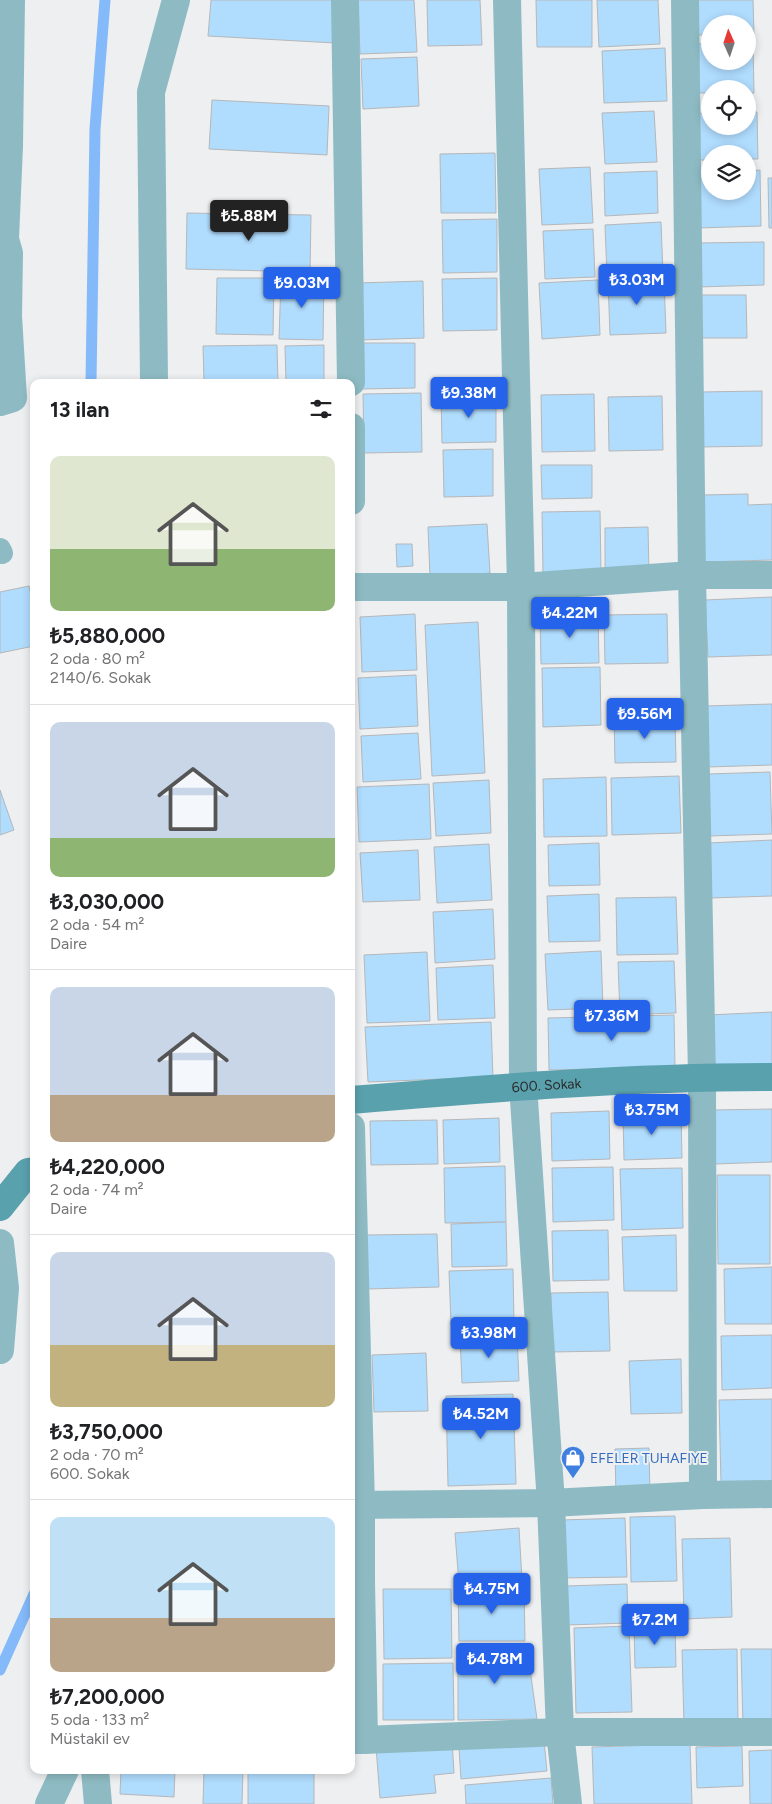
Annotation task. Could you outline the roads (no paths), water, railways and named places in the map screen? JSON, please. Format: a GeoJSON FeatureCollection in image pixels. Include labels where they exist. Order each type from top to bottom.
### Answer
{"type":"FeatureCollection","features":[{"type":"Feature","properties":{"kind":"main road","name":"600. Sokak"},"geometry":{"type":"LineString","coordinates":[[355,1100],[523,1085],[702,1077],[772,1077]]}},
{"type":"Feature","properties":{"kind":"main road"},"geometry":{"type":"LineString","coordinates":[[0,1208],[30,1173]]}},
{"type":"Feature","properties":{"kind":"street"},"geometry":{"type":"LineString","coordinates":[[0,402],[13,398],[8,316],[9,253],[2,240],[11,0]]}},
{"type":"Feature","properties":{"kind":"street"},"geometry":{"type":"LineString","coordinates":[[154,379],[151,92],[176,0]]}},
{"type":"Feature","properties":{"kind":"street"},"geometry":{"type":"LineString","coordinates":[[345,0],[351,379]]}},
{"type":"Feature","properties":{"kind":"street"},"geometry":{"type":"LineString","coordinates":[[507,0],[521,587],[523,1085],[551,1503],[560,1732],[568,1804]]}},
{"type":"Feature","properties":{"kind":"street"},"geometry":{"type":"LineString","coordinates":[[685,0],[692,574],[702,1077],[703,1495]]}},
{"type":"Feature","properties":{"kind":"street"},"geometry":{"type":"LineString","coordinates":[[355,587],[521,587],[692,574],[772,575]]}},
{"type":"Feature","properties":{"kind":"street"},"geometry":{"type":"LineString","coordinates":[[0,1243],[3,1289],[0,1350]]}},
{"type":"Feature","properties":{"kind":"street"},"geometry":{"type":"LineString","coordinates":[[355,1429],[356,1505],[361,1582],[358,1740],[560,1732],[772,1732]]}},
{"type":"Feature","properties":{"kind":"street"},"geometry":{"type":"LineString","coordinates":[[356,1505],[551,1503],[703,1495],[772,1494]]}},
{"type":"Feature","properties":{"kind":"street"},"geometry":{"type":"LineString","coordinates":[[49,1804],[63,1774]]}},
{"type":"Feature","properties":{"kind":"street"},"geometry":{"type":"LineString","coordinates":[[95,1774],[98,1804]]}},
{"type":"Feature","properties":{"kind":"waterway"},"geometry":{"type":"LineString","coordinates":[[91,379],[95,129],[105,0]]}},
{"type":"Feature","properties":{"kind":"waterway"},"geometry":{"type":"LineString","coordinates":[[0,1670],[30,1603]]}},
{"type":"Feature","properties":{"kind":"place","name":"EFELER TUHAFIYE"},"geometry":{"type":"Point","coordinates":[573,1479]}}]}
